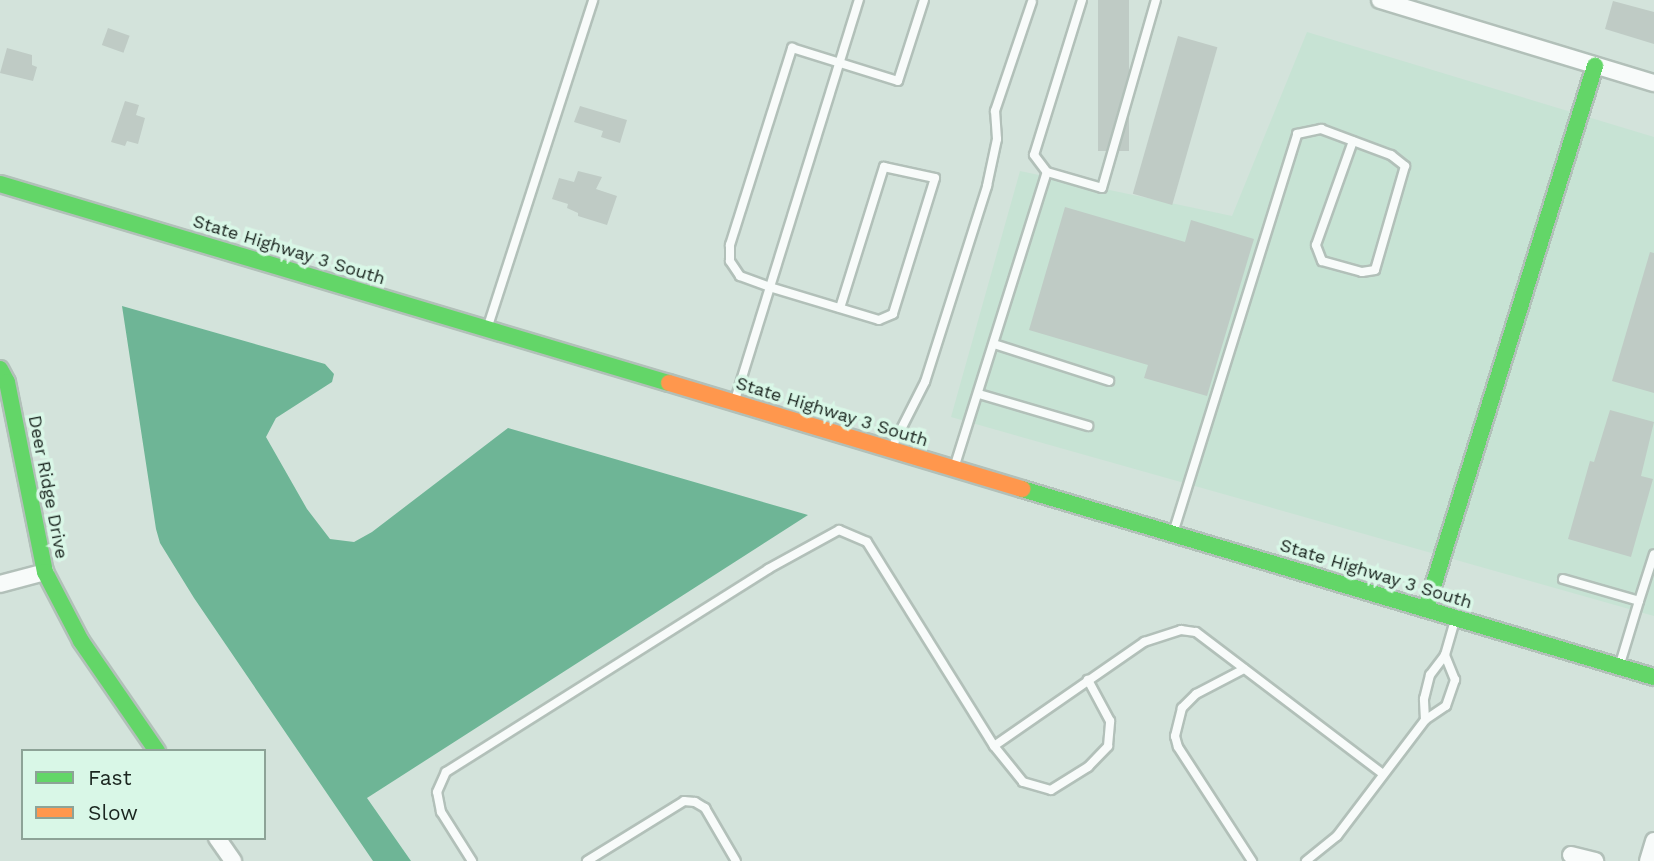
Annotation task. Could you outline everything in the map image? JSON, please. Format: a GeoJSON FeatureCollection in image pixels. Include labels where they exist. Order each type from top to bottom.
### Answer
{"type":"FeatureCollection","features":[{"type":"Feature","properties":{"kind":"main road"},"geometry":{"type":"LineString","coordinates":[[1426,609],[1595,66]]}},
{"type":"Feature","properties":{"kind":"main road","name":"State Highway 3 South"},"geometry":{"type":"LineString","coordinates":[[0,184],[1654,677]]}},
{"type":"Feature","properties":{"kind":"main road","name":"Deer Ridge Drive"},"geometry":{"type":"LineString","coordinates":[[0,369],[7,382],[45,572],[81,641],[156,749]]}},
{"type":"Feature","properties":{"kind":"street"},"geometry":{"type":"LineString","coordinates":[[1380,0],[1654,83]]}},
{"type":"Feature","properties":{"kind":"street"},"geometry":{"type":"LineString","coordinates":[[0,584],[45,572]]}},
{"type":"Feature","properties":{"kind":"street"},"geometry":{"type":"LineString","coordinates":[[218,840],[233,861]]}},
{"type":"Feature","properties":{"kind":"street"},"geometry":{"type":"LineString","coordinates":[[1648,861],[1654,841]]}},
{"type":"Feature","properties":{"kind":"street"},"geometry":{"type":"LineString","coordinates":[[1571,855],[1595,861]]}},
{"type":"Feature","properties":{"kind":"lane"},"geometry":{"type":"LineString","coordinates":[[487,329],[593,0]]}},
{"type":"Feature","properties":{"kind":"lane"},"geometry":{"type":"LineString","coordinates":[[734,403],[859,0]]}},
{"type":"Feature","properties":{"kind":"lane"},"geometry":{"type":"LineString","coordinates":[[840,308],[884,167],[935,178],[893,314],[879,320],[840,308],[770,286],[740,276],[730,261],[730,245],[792,48],[898,81],[924,0]]}},
{"type":"Feature","properties":{"kind":"lane"},"geometry":{"type":"LineString","coordinates":[[1082,0],[1034,155],[1047,172],[1102,188],[1156,0]]}},
{"type":"Feature","properties":{"kind":"lane"},"geometry":{"type":"LineString","coordinates":[[890,449],[925,382],[987,186],[997,139],[996,111],[1032,2]]}},
{"type":"Feature","properties":{"kind":"lane"},"geometry":{"type":"LineString","coordinates":[[1173,533],[1297,134],[1321,129],[1391,155],[1405,166],[1375,270],[1362,272],[1322,261],[1316,245],[1353,141]]}},
{"type":"Feature","properties":{"kind":"lane"},"geometry":{"type":"LineString","coordinates":[[954,468],[1047,172]]}},
{"type":"Feature","properties":{"kind":"lane"},"geometry":{"type":"LineString","coordinates":[[994,344],[1109,381]]}},
{"type":"Feature","properties":{"kind":"lane"},"geometry":{"type":"LineString","coordinates":[[979,394],[1088,426]]}},
{"type":"Feature","properties":{"kind":"lane"},"geometry":{"type":"LineString","coordinates":[[472,861],[441,812],[437,792],[446,772],[768,569],[839,530],[867,542],[994,746],[1023,782],[1051,790],[1088,767],[1108,746],[1110,721],[1088,680]]}},
{"type":"Feature","properties":{"kind":"lane"},"geometry":{"type":"LineString","coordinates":[[1619,666],[1654,554]]}},
{"type":"Feature","properties":{"kind":"lane"},"geometry":{"type":"LineString","coordinates":[[1563,579],[1639,601]]}},
{"type":"Feature","properties":{"kind":"lane"},"geometry":{"type":"LineString","coordinates":[[1425,720],[1424,699],[1430,675],[1445,655],[1456,618]]}},
{"type":"Feature","properties":{"kind":"lane"},"geometry":{"type":"LineString","coordinates":[[994,746],[1144,642],[1181,631],[1196,632],[1383,774]]}},
{"type":"Feature","properties":{"kind":"lane"},"geometry":{"type":"LineString","coordinates":[[1306,861],[1337,836],[1425,720],[1446,706],[1455,680],[1445,655]]}},
{"type":"Feature","properties":{"kind":"lane"},"geometry":{"type":"LineString","coordinates":[[1244,669],[1196,694],[1182,708],[1175,736],[1178,747],[1252,861]]}},
{"type":"Feature","properties":{"kind":"lane"},"geometry":{"type":"LineString","coordinates":[[587,861],[684,801],[695,802],[705,808],[736,861]]}},
{"type":"Feature","properties":{"kind":"shaded area"},"geometry":{"type":"Polygon","coordinates":[[[1307,32],[1654,137],[1654,616],[951,417],[1020,171],[1232,216],[1307,32]]]}},
{"type":"Feature","properties":{"kind":"shaded area"},"geometry":{"type":"Polygon","coordinates":[[[122,306],[325,364],[334,374],[332,382],[276,418],[266,437],[307,509],[330,539],[354,542],[372,532],[508,428],[808,515],[367,798],[411,861],[373,861],[194,598],[160,543],[122,306]]]}},
{"type":"Feature","properties":{"kind":"building"},"geometry":{"type":"Polygon","coordinates":[[[1098,0],[1129,0],[1129,151],[1098,151],[1098,0]]]}},
{"type":"Feature","properties":{"kind":"building"},"geometry":{"type":"Polygon","coordinates":[[[1613,1],[1654,12],[1654,44],[1605,29],[1613,1]]]}},
{"type":"Feature","properties":{"kind":"building"},"geometry":{"type":"Polygon","coordinates":[[[108,28],[130,36],[123,53],[102,45],[108,28]]]}},
{"type":"Feature","properties":{"kind":"building"},"geometry":{"type":"Polygon","coordinates":[[[1178,36],[1217,47],[1172,205],[1133,194],[1178,36]]]}},
{"type":"Feature","properties":{"kind":"building"},"geometry":{"type":"Polygon","coordinates":[[[7,48],[32,55],[32,65],[37,67],[33,81],[0,73],[7,48]]]}},
{"type":"Feature","properties":{"kind":"building"},"geometry":{"type":"Polygon","coordinates":[[[125,101],[139,105],[136,115],[145,118],[138,144],[127,141],[125,146],[111,142],[125,101]]]}},
{"type":"Feature","properties":{"kind":"building"},"geometry":{"type":"Polygon","coordinates":[[[580,106],[627,120],[620,143],[601,137],[603,131],[574,122],[580,106]]]}},
{"type":"Feature","properties":{"kind":"building"},"geometry":{"type":"Polygon","coordinates":[[[578,171],[602,177],[596,189],[617,196],[607,225],[578,216],[578,213],[567,208],[568,204],[552,199],[559,178],[574,182],[578,171]]]}},
{"type":"Feature","properties":{"kind":"building"},"geometry":{"type":"Polygon","coordinates":[[[1065,207],[1185,242],[1191,220],[1254,239],[1207,396],[1144,378],[1148,365],[1029,330],[1065,207]]]}},
{"type":"Feature","properties":{"kind":"building"},"geometry":{"type":"Polygon","coordinates":[[[1650,252],[1654,253],[1654,393],[1612,381],[1650,252]]]}},
{"type":"Feature","properties":{"kind":"building"},"geometry":{"type":"Polygon","coordinates":[[[1610,410],[1654,422],[1641,476],[1653,479],[1631,557],[1568,539],[1590,461],[1594,462],[1610,410]]]}},
{"type":"Feature","properties":{"kind":"traffic: fast"},"geometry":{"type":"LineString","coordinates":[[1426,609],[1595,66]]}},
{"type":"Feature","properties":{"kind":"traffic: fast"},"geometry":{"type":"LineString","coordinates":[[0,184],[669,383]]}},
{"type":"Feature","properties":{"kind":"traffic: fast"},"geometry":{"type":"LineString","coordinates":[[0,369],[7,382],[45,572],[81,641],[156,749]]}},
{"type":"Feature","properties":{"kind":"traffic: fast"},"geometry":{"type":"LineString","coordinates":[[1022,489],[1654,677]]}},
{"type":"Feature","properties":{"kind":"traffic: slow"},"geometry":{"type":"LineString","coordinates":[[669,383],[1022,489]]}}]}
